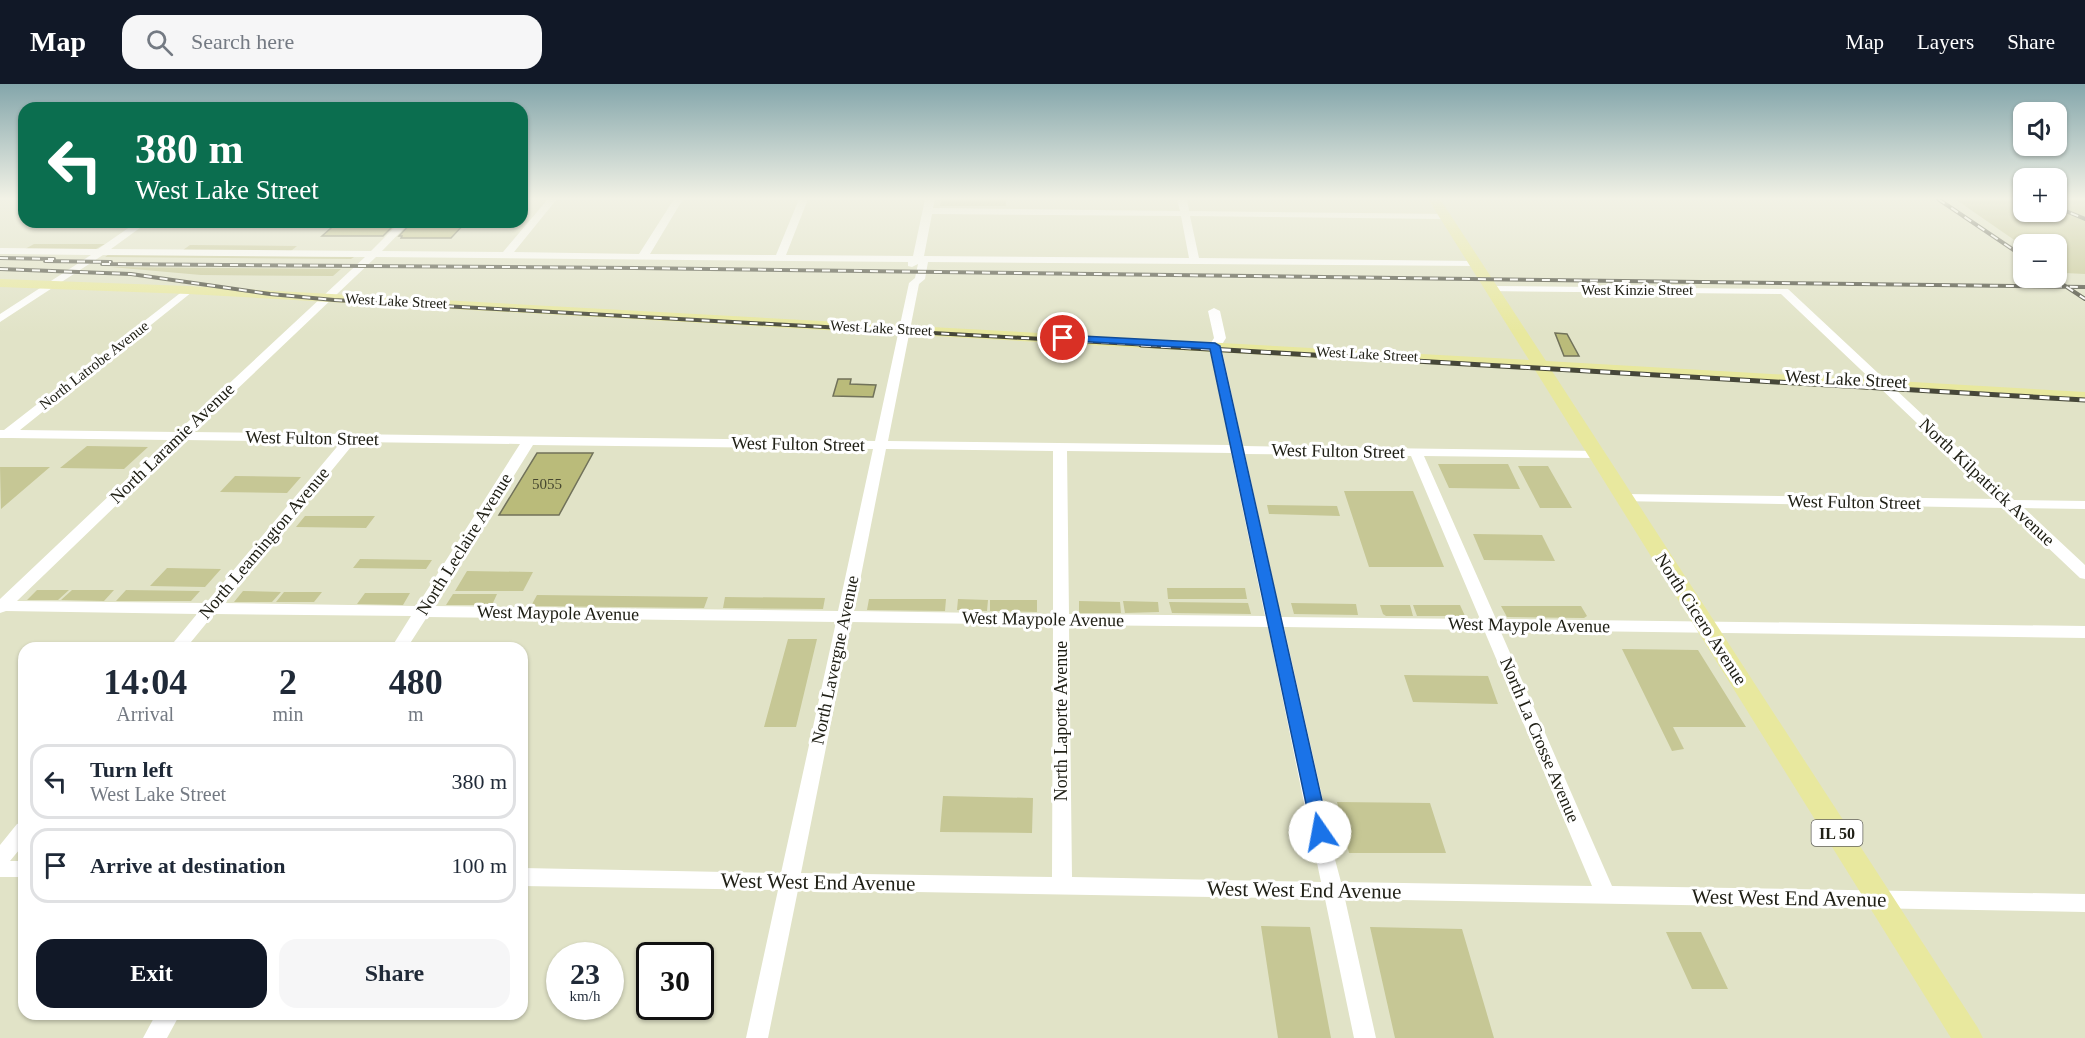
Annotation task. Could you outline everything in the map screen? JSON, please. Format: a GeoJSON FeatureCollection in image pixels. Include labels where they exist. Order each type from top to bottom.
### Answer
{"type":"FeatureCollection","features":[{"type":"Feature","properties":{"kind":"main road","name":"North Cicero Avenue"},"geometry":{"type":"LineString","coordinates":[[1462,244],[1968,1038]]}},
{"type":"Feature","properties":{"kind":"main road","name":"West Lake Street"},"geometry":{"type":"LineString","coordinates":[[0,278],[968,333],[1217,342],[1242,348],[1538,363],[2085,399]]}},
{"type":"Feature","properties":{"kind":"main road","name":"West Lake Street"},"geometry":{"type":"LineString","coordinates":[[0,283],[55,282]]}},
{"type":"Feature","properties":{"kind":"main road"},"geometry":{"type":"LineString","coordinates":[[837,325],[848,331],[958,327],[968,333]]}},
{"type":"Feature","properties":{"kind":"main road","name":"West Lake Street"},"geometry":{"type":"LineString","coordinates":[[1538,363],[1616,377],[2085,393]]}},
{"type":"Feature","properties":{"kind":"street"},"geometry":{"type":"LineString","coordinates":[[0,319],[69,275],[112,244]]}},
{"type":"Feature","properties":{"kind":"street","name":"North Laramie Avenue"},"geometry":{"type":"LineString","coordinates":[[1,607],[345,279],[365,264],[371,258],[371,254],[382,244]]}},
{"type":"Feature","properties":{"kind":"street"},"geometry":{"type":"LineString","coordinates":[[506,255],[516,244]]}},
{"type":"Feature","properties":{"kind":"street"},"geometry":{"type":"LineString","coordinates":[[643,256],[651,244]]}},
{"type":"Feature","properties":{"kind":"street"},"geometry":{"type":"LineString","coordinates":[[780,257],[786,244]]}},
{"type":"Feature","properties":{"kind":"street","name":"North Lavergne Avenue"},"geometry":{"type":"LineString","coordinates":[[757,1038],[904,329],[914,283],[920,279],[923,263],[918,258],[921,244]]}},
{"type":"Feature","properties":{"kind":"street"},"geometry":{"type":"LineString","coordinates":[[1192,244],[1196,262]]}},
{"type":"Feature","properties":{"kind":"street"},"geometry":{"type":"LineString","coordinates":[[0,251],[1475,264]]}},
{"type":"Feature","properties":{"kind":"street","name":"West Kinzie Street"},"geometry":{"type":"LineString","coordinates":[[1491,289],[1784,291]]}},
{"type":"Feature","properties":{"kind":"street","name":"North Latrobe Avenue"},"geometry":{"type":"LineString","coordinates":[[2,436],[188,290]]}},
{"type":"Feature","properties":{"kind":"street","name":"North Kilpatrick Avenue"},"geometry":{"type":"LineString","coordinates":[[1784,291],[2085,574]]}},
{"type":"Feature","properties":{"kind":"street"},"geometry":{"type":"LineString","coordinates":[[1214,311],[1217,342],[1237,450],[1320,832]]}},
{"type":"Feature","properties":{"kind":"street","name":"West Fulton Street"},"geometry":{"type":"LineString","coordinates":[[2,436],[1596,454]]}},
{"type":"Feature","properties":{"kind":"street","name":"North Leamington Avenue"},"geometry":{"type":"LineString","coordinates":[[182,642],[351,439]]}},
{"type":"Feature","properties":{"kind":"street","name":"North Leclaire Avenue"},"geometry":{"type":"LineString","coordinates":[[403,642],[529,441]]}},
{"type":"Feature","properties":{"kind":"street","name":"North Laporte Avenue"},"geometry":{"type":"LineString","coordinates":[[1060,448],[1062,886]]}},
{"type":"Feature","properties":{"kind":"street","name":"North La Crosse Avenue"},"geometry":{"type":"LineString","coordinates":[[1416,452],[1606,895]]}},
{"type":"Feature","properties":{"kind":"street","name":"West Fulton Street"},"geometry":{"type":"LineString","coordinates":[[1624,498],[2085,505]]}},
{"type":"Feature","properties":{"kind":"street","name":"West Maypole Avenue"},"geometry":{"type":"LineString","coordinates":[[1,607],[2085,632]]}},
{"type":"Feature","properties":{"kind":"street"},"geometry":{"type":"LineString","coordinates":[[0,859],[18,837]]}},
{"type":"Feature","properties":{"kind":"street"},"geometry":{"type":"LineString","coordinates":[[1326,858],[1365,1038]]}},
{"type":"Feature","properties":{"kind":"street"},"geometry":{"type":"LineString","coordinates":[[0,869],[18,869]]}},
{"type":"Feature","properties":{"kind":"street","name":"West West End Avenue"},"geometry":{"type":"LineString","coordinates":[[528,877],[2085,903]]}},
{"type":"Feature","properties":{"kind":"street"},"geometry":{"type":"LineString","coordinates":[[154,1038],[165,1020]]}},
{"type":"Feature","properties":{"kind":"green space"},"geometry":{"type":"Polygon","coordinates":[[[34,244],[105,244],[94,250],[25,249],[34,244]]]}},
{"type":"Feature","properties":{"kind":"green space"},"geometry":{"type":"Polygon","coordinates":[[[2067,244],[2085,244],[2085,274],[2067,273],[2067,244]]]}},
{"type":"Feature","properties":{"kind":"green space"},"geometry":{"type":"Polygon","coordinates":[[[190,245],[297,246],[291,251],[183,250],[190,245]]]}},
{"type":"Feature","properties":{"kind":"green space"},"geometry":{"type":"Polygon","coordinates":[[[109,254],[354,257],[351,259],[105,257],[109,254]]]}},
{"type":"Feature","properties":{"kind":"green space"},"geometry":{"type":"Polygon","coordinates":[[[111,267],[341,269],[333,276],[201,275],[111,267]]]}},
{"type":"Feature","properties":{"kind":"green space"},"geometry":{"type":"Polygon","coordinates":[[[87,446],[148,447],[124,469],[60,468],[87,446]]]}},
{"type":"Feature","properties":{"kind":"green space"},"geometry":{"type":"Polygon","coordinates":[[[1438,464],[1508,464],[1520,489],[1449,488],[1438,464]]]}},
{"type":"Feature","properties":{"kind":"green space"},"geometry":{"type":"Polygon","coordinates":[[[1518,466],[1548,466],[1572,508],[1540,508],[1518,466]]]}},
{"type":"Feature","properties":{"kind":"green space"},"geometry":{"type":"Polygon","coordinates":[[[0,467],[50,467],[1,509],[0,467]]]}},
{"type":"Feature","properties":{"kind":"green space"},"geometry":{"type":"Polygon","coordinates":[[[235,476],[301,477],[287,493],[220,492],[235,476]]]}},
{"type":"Feature","properties":{"kind":"green space"},"geometry":{"type":"Polygon","coordinates":[[[1344,491],[1413,491],[1444,567],[1369,567],[1344,491]]]}},
{"type":"Feature","properties":{"kind":"green space"},"geometry":{"type":"Polygon","coordinates":[[[1267,505],[1337,506],[1340,516],[1269,514],[1267,505]]]}},
{"type":"Feature","properties":{"kind":"green space"},"geometry":{"type":"Polygon","coordinates":[[[305,516],[375,516],[366,528],[296,527],[305,516]]]}},
{"type":"Feature","properties":{"kind":"green space"},"geometry":{"type":"Polygon","coordinates":[[[1473,534],[1542,535],[1555,561],[1484,560],[1473,534]]]}},
{"type":"Feature","properties":{"kind":"green space"},"geometry":{"type":"Polygon","coordinates":[[[360,559],[432,560],[426,569],[353,568],[360,559]]]}},
{"type":"Feature","properties":{"kind":"green space"},"geometry":{"type":"Polygon","coordinates":[[[167,568],[221,569],[205,587],[150,586],[167,568]]]}},
{"type":"Feature","properties":{"kind":"green space"},"geometry":{"type":"Polygon","coordinates":[[[467,571],[533,572],[523,591],[455,591],[467,571]]]}},
{"type":"Feature","properties":{"kind":"green space"},"geometry":{"type":"Polygon","coordinates":[[[1167,588],[1245,588],[1247,599],[1168,599],[1167,588]]]}},
{"type":"Feature","properties":{"kind":"green space"},"geometry":{"type":"Polygon","coordinates":[[[37,590],[69,590],[58,600],[27,600],[37,590]]]}},
{"type":"Feature","properties":{"kind":"green space"},"geometry":{"type":"Polygon","coordinates":[[[72,590],[114,590],[104,601],[61,600],[72,590]]]}},
{"type":"Feature","properties":{"kind":"green space"},"geometry":{"type":"Polygon","coordinates":[[[126,590],[200,591],[191,601],[116,601],[126,590]]]}},
{"type":"Feature","properties":{"kind":"green space"},"geometry":{"type":"Polygon","coordinates":[[[243,591],[281,592],[272,602],[234,602],[243,591]]]}},
{"type":"Feature","properties":{"kind":"green space"},"geometry":{"type":"Polygon","coordinates":[[[284,592],[322,592],[314,602],[276,602],[284,592]]]}},
{"type":"Feature","properties":{"kind":"green space"},"geometry":{"type":"Polygon","coordinates":[[[365,593],[410,593],[403,605],[357,604],[365,593]]]}},
{"type":"Feature","properties":{"kind":"green space"},"geometry":{"type":"Polygon","coordinates":[[[453,594],[497,594],[492,605],[446,605],[453,594]]]}},
{"type":"Feature","properties":{"kind":"green space"},"geometry":{"type":"Polygon","coordinates":[[[537,595],[708,597],[704,608],[531,606],[537,595]]]}},
{"type":"Feature","properties":{"kind":"green space"},"geometry":{"type":"Polygon","coordinates":[[[725,597],[825,598],[823,609],[723,608],[725,597]]]}},
{"type":"Feature","properties":{"kind":"green space"},"geometry":{"type":"Polygon","coordinates":[[[869,599],[946,599],[945,611],[867,610],[869,599]]]}},
{"type":"Feature","properties":{"kind":"green space"},"geometry":{"type":"Polygon","coordinates":[[[958,599],[988,600],[987,611],[957,610],[958,599]]]}},
{"type":"Feature","properties":{"kind":"green space"},"geometry":{"type":"Polygon","coordinates":[[[990,600],[1037,600],[1037,612],[990,611],[990,600]]]}},
{"type":"Feature","properties":{"kind":"green space"},"geometry":{"type":"Polygon","coordinates":[[[1079,601],[1120,602],[1121,613],[1079,613],[1079,601]]]}},
{"type":"Feature","properties":{"kind":"green space"},"geometry":{"type":"Polygon","coordinates":[[[1123,601],[1158,602],[1159,612],[1125,613],[1123,601]]]}},
{"type":"Feature","properties":{"kind":"green space"},"geometry":{"type":"Polygon","coordinates":[[[1169,602],[1248,603],[1251,614],[1172,613],[1169,602]]]}},
{"type":"Feature","properties":{"kind":"green space"},"geometry":{"type":"Polygon","coordinates":[[[1291,603],[1356,604],[1358,615],[1294,614],[1291,603]]]}},
{"type":"Feature","properties":{"kind":"green space"},"geometry":{"type":"Polygon","coordinates":[[[1380,605],[1410,605],[1413,616],[1386,616],[1380,605]]]}},
{"type":"Feature","properties":{"kind":"green space"},"geometry":{"type":"Polygon","coordinates":[[[1413,605],[1460,605],[1465,616],[1417,616],[1413,605]]]}},
{"type":"Feature","properties":{"kind":"green space"},"geometry":{"type":"Polygon","coordinates":[[[1501,606],[1581,606],[1587,616],[1584,618],[1507,617],[1501,606]]]}},
{"type":"Feature","properties":{"kind":"green space"},"geometry":{"type":"Polygon","coordinates":[[[788,639],[817,639],[796,727],[764,727],[788,639]]]}},
{"type":"Feature","properties":{"kind":"green space"},"geometry":{"type":"Polygon","coordinates":[[[1622,649],[1698,650],[1746,727],[1673,727],[1684,749],[1672,751],[1622,649]]]}},
{"type":"Feature","properties":{"kind":"green space"},"geometry":{"type":"Polygon","coordinates":[[[1404,675],[1488,676],[1498,704],[1413,702],[1404,675]]]}},
{"type":"Feature","properties":{"kind":"green space"},"geometry":{"type":"Polygon","coordinates":[[[943,796],[1033,798],[1032,833],[940,832],[943,796]]]}},
{"type":"Feature","properties":{"kind":"green space"},"geometry":{"type":"Polygon","coordinates":[[[1337,802],[1430,803],[1446,853],[1349,853],[1337,802]]]}},
{"type":"Feature","properties":{"kind":"green space"},"geometry":{"type":"Polygon","coordinates":[[[1261,926],[1310,927],[1331,1038],[1278,1038],[1261,926]]]}},
{"type":"Feature","properties":{"kind":"green space"},"geometry":{"type":"Polygon","coordinates":[[[1370,927],[1462,929],[1494,1038],[1395,1038],[1370,927]]]}},
{"type":"Feature","properties":{"kind":"green space"},"geometry":{"type":"Polygon","coordinates":[[[1666,932],[1701,932],[1728,989],[1692,989],[1666,932]]]}},
{"type":"Feature","properties":{"kind":"building"},"geometry":{"type":"Polygon","coordinates":[[[1555,333],[1567,334],[1579,356],[1564,356],[1555,333]]]}},
{"type":"Feature","properties":{"kind":"building"},"geometry":{"type":"Polygon","coordinates":[[[838,379],[851,379],[850,384],[876,385],[873,397],[833,396],[838,379]]]}},
{"type":"Feature","properties":{"kind":"building"},"geometry":{"type":"Polygon","coordinates":[[[537,453],[593,453],[559,515],[499,515],[537,453]]]}},
{"type":"Feature","properties":{"kind":"railway"},"geometry":{"type":"LineString","coordinates":[[2004,244],[2013,250]]}},
{"type":"Feature","properties":{"kind":"railway"},"geometry":{"type":"LineString","coordinates":[[0,258],[54,259]]}},
{"type":"Feature","properties":{"kind":"railway"},"geometry":{"type":"LineString","coordinates":[[45,261],[111,262]]}},
{"type":"Feature","properties":{"kind":"railway"},"geometry":{"type":"LineString","coordinates":[[102,264],[635,268],[2013,286]]}},
{"type":"Feature","properties":{"kind":"railway"},"geometry":{"type":"LineString","coordinates":[[0,269],[131,274],[270,294],[334,300],[1168,346]]}},
{"type":"Feature","properties":{"kind":"railway"},"geometry":{"type":"LineString","coordinates":[[2067,287],[2085,287]]}},
{"type":"Feature","properties":{"kind":"railway"},"geometry":{"type":"LineString","coordinates":[[2067,287],[2085,299]]}},
{"type":"Feature","properties":{"kind":"railway"},"geometry":{"type":"LineString","coordinates":[[1141,345],[2085,400]]}},
{"type":"Feature","properties":{"kind":"route"},"geometry":{"type":"LineString","coordinates":[[1063,338],[1215,346],[1320,832]]}}]}
